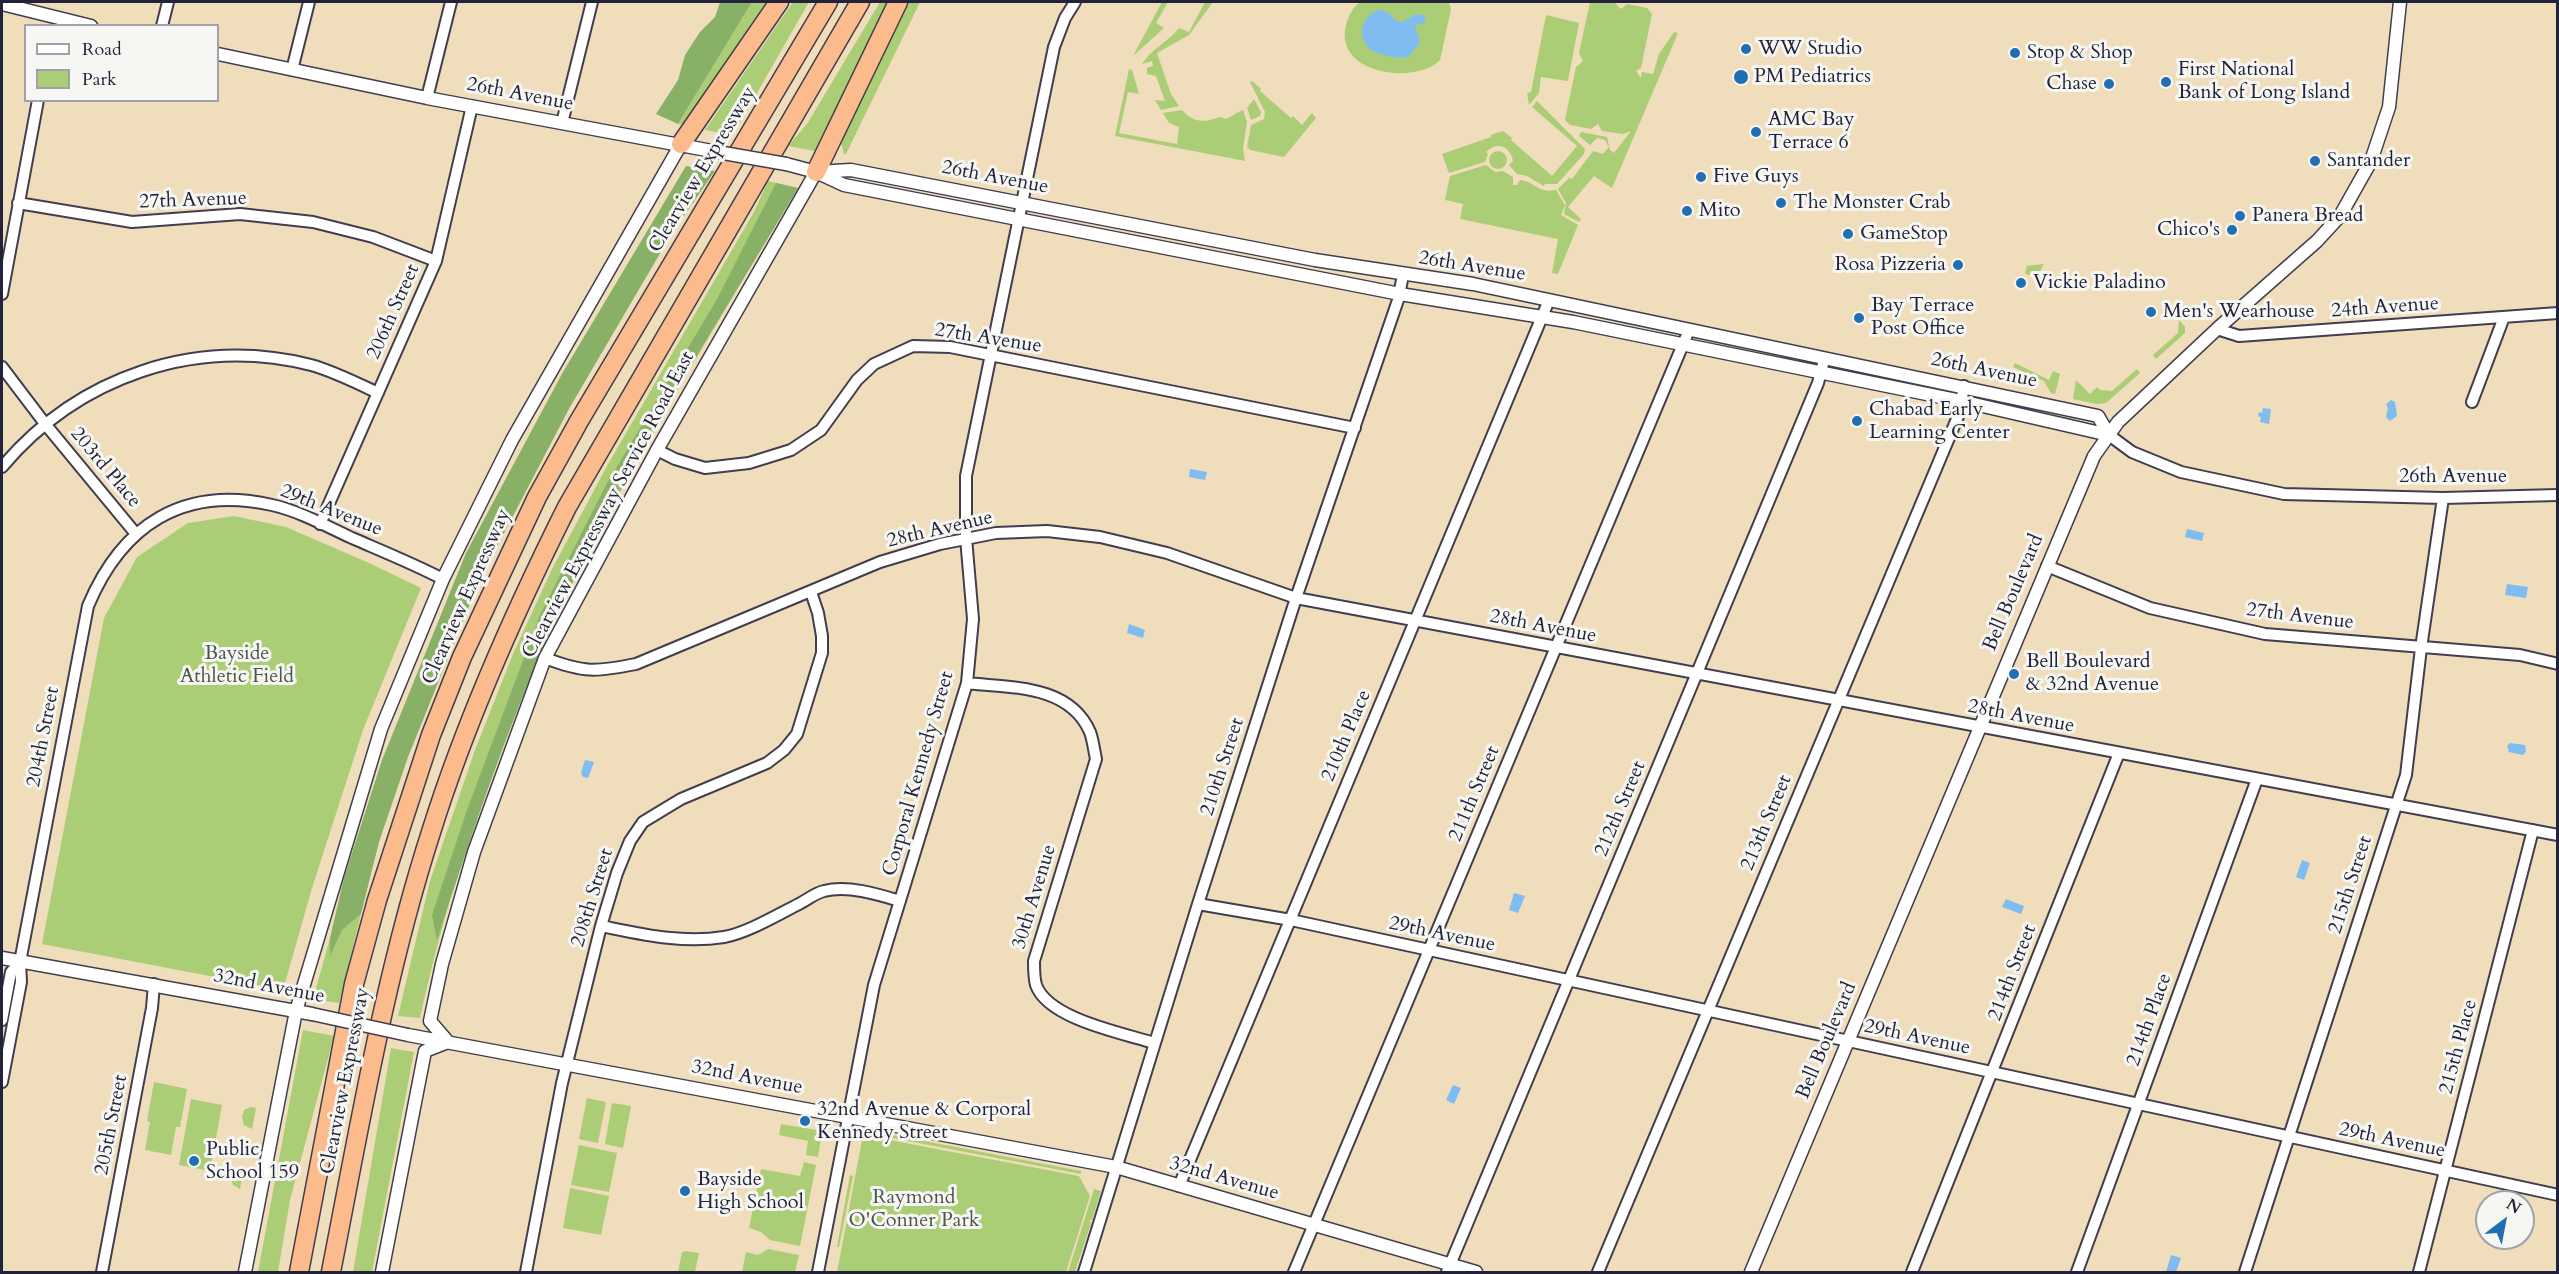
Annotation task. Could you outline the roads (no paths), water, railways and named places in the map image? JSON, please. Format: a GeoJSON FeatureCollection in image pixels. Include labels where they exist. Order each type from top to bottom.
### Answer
{"type":"FeatureCollection","features":[{"type":"Feature","properties":{"kind":"highway"},"geometry":{"type":"LineString","coordinates":[[681,144],[779,2]]}},
{"type":"Feature","properties":{"kind":"highway","name":"Clearview Expressway"},"geometry":{"type":"LineString","coordinates":[[297,1272],[354,984],[377,900],[431,735],[462,657],[532,507],[579,421],[828,2]]}},
{"type":"Feature","properties":{"kind":"highway","name":"Clearview Expressway"},"geometry":{"type":"LineString","coordinates":[[331,1272],[386,995],[407,912],[439,808],[493,665],[567,507],[860,2]]}},
{"type":"Feature","properties":{"kind":"highway"},"geometry":{"type":"LineString","coordinates":[[816,172],[898,2]]}},
{"type":"Feature","properties":{"kind":"street"},"geometry":{"type":"LineString","coordinates":[[162,24],[168,2]]}},
{"type":"Feature","properties":{"kind":"street"},"geometry":{"type":"LineString","coordinates":[[292,70],[309,2]]}},
{"type":"Feature","properties":{"kind":"street"},"geometry":{"type":"LineString","coordinates":[[427,98],[450,2]]}},
{"type":"Feature","properties":{"kind":"street"},"geometry":{"type":"LineString","coordinates":[[562,123],[592,2]]}},
{"type":"Feature","properties":{"kind":"street","name":"Corporal Kennedy Street"},"geometry":{"type":"LineString","coordinates":[[818,1272],[874,985],[967,683],[973,619],[966,538],[966,476],[1054,47],[1065,18],[1075,2]]}},
{"type":"Feature","properties":{"kind":"street","name":"Bell Boulevard"},"geometry":{"type":"LineString","coordinates":[[1751,1272],[2094,456],[2118,422],[2332,226],[2361,180],[2375,152],[2389,107],[2400,2]]}},
{"type":"Feature","properties":{"kind":"street"},"geometry":{"type":"LineString","coordinates":[[2,4],[23,5],[53,21],[76,24]]}},
{"type":"Feature","properties":{"kind":"street","name":"26th Avenue"},"geometry":{"type":"LineString","coordinates":[[219,54],[427,98],[786,164],[816,172],[844,185],[1400,294],[1542,316],[1961,401],[2109,435]]}},
{"type":"Feature","properties":{"kind":"street"},"geometry":{"type":"LineString","coordinates":[[2,294],[38,102]]}},
{"type":"Feature","properties":{"kind":"street","name":"206th Street"},"geometry":{"type":"LineString","coordinates":[[320,524],[436,261],[472,106]]}},
{"type":"Feature","properties":{"kind":"street","name":"Clearview Expressway"},"geometry":{"type":"LineString","coordinates":[[245,1272],[296,1011],[381,729],[443,579],[512,440],[681,144]]}},
{"type":"Feature","properties":{"kind":"street","name":"26th Avenue"},"geometry":{"type":"LineString","coordinates":[[816,172],[851,170],[1403,275],[1473,284],[2098,416],[2109,435],[2132,452],[2181,472],[2284,494],[2444,498],[2558,495]]}},
{"type":"Feature","properties":{"kind":"street","name":"Clearview Expressway Service Road East"},"geometry":{"type":"LineString","coordinates":[[448,1042],[430,1021],[442,964],[474,852],[546,658],[657,450],[816,172]]}},
{"type":"Feature","properties":{"kind":"street","name":"27th Avenue"},"geometry":{"type":"LineString","coordinates":[[18,203],[132,222],[240,214],[313,222],[373,237],[436,261]]}},
{"type":"Feature","properties":{"kind":"street","name":"210th Street"},"geometry":{"type":"LineString","coordinates":[[1084,1272],[1198,904],[1296,598],[1400,294],[1403,275]]}},
{"type":"Feature","properties":{"kind":"street","name":"210th Place"},"geometry":{"type":"LineString","coordinates":[[1179,1186],[1549,300]]}},
{"type":"Feature","properties":{"kind":"street","name":"24th Avenue"},"geometry":{"type":"LineString","coordinates":[[2217,329],[2239,336],[2558,314]]}},
{"type":"Feature","properties":{"kind":"street"},"geometry":{"type":"LineString","coordinates":[[2472,402],[2504,317]]}},
{"type":"Feature","properties":{"kind":"street","name":"211th Street"},"geometry":{"type":"LineString","coordinates":[[1294,1272],[1689,330]]}},
{"type":"Feature","properties":{"kind":"street","name":"27th Avenue"},"geometry":{"type":"LineString","coordinates":[[657,450],[675,459],[705,468],[749,463],[791,450],[821,430],[857,380],[874,364],[913,346],[950,347],[1355,428]]}},
{"type":"Feature","properties":{"kind":"street"},"geometry":{"type":"LineString","coordinates":[[2,467],[73,402],[115,381],[153,366],[203,358],[261,358],[312,365],[378,393]]}},
{"type":"Feature","properties":{"kind":"street","name":"212th Street"},"geometry":{"type":"LineString","coordinates":[[1448,1269],[1697,675],[1821,373],[1824,358]]}},
{"type":"Feature","properties":{"kind":"street","name":"203rd Place"},"geometry":{"type":"LineString","coordinates":[[2,367],[46,425],[136,534]]}},
{"type":"Feature","properties":{"kind":"street","name":"213th Street"},"geometry":{"type":"LineString","coordinates":[[1598,1272],[1959,414],[1964,387]]}},
{"type":"Feature","properties":{"kind":"street","name":"215th Street"},"geometry":{"type":"LineString","coordinates":[[2245,1272],[2406,775],[2421,648],[2444,498]]}},
{"type":"Feature","properties":{"kind":"street","name":"29th Avenue"},"geometry":{"type":"LineString","coordinates":[[136,534],[165,515],[191,505],[217,499],[247,500],[274,506],[320,524],[443,579]]}},
{"type":"Feature","properties":{"kind":"street","name":"28th Avenue"},"geometry":{"type":"LineString","coordinates":[[546,658],[569,667],[599,672],[636,664],[880,562],[966,538],[996,533],[1047,531],[1100,537],[1167,553],[1296,598],[2558,835]]}},
{"type":"Feature","properties":{"kind":"street","name":"204th Street"},"geometry":{"type":"LineString","coordinates":[[2,1082],[21,982],[20,962],[88,606],[110,561],[136,534]]}},
{"type":"Feature","properties":{"kind":"street","name":"27th Avenue"},"geometry":{"type":"LineString","coordinates":[[2047,566],[2150,608],[2265,634],[2520,655],[2558,664]]}},
{"type":"Feature","properties":{"kind":"street","name":"208th Street"},"geometry":{"type":"LineString","coordinates":[[526,1272],[567,1065],[601,926],[617,873],[630,841],[643,822],[681,800],[767,763],[784,750],[797,734],[822,653],[818,613],[812,592]]}},
{"type":"Feature","properties":{"kind":"street","name":"30th Avenue"},"geometry":{"type":"LineString","coordinates":[[967,683],[1036,690],[1063,700],[1081,717],[1090,733],[1096,759],[1034,961],[1036,985],[1049,1002],[1066,1013],[1154,1043]]}},
{"type":"Feature","properties":{"kind":"street","name":"214th Street"},"geometry":{"type":"LineString","coordinates":[[1912,1272],[2119,753]]}},
{"type":"Feature","properties":{"kind":"street","name":"214th Place"},"geometry":{"type":"LineString","coordinates":[[2077,1272],[2257,779]]}},
{"type":"Feature","properties":{"kind":"street","name":"215th Place"},"geometry":{"type":"LineString","coordinates":[[2418,1272],[2533,830]]}},
{"type":"Feature","properties":{"kind":"street"},"geometry":{"type":"LineString","coordinates":[[601,926],[666,938],[698,940],[726,936],[773,917],[823,891],[844,890],[875,893],[900,901]]}},
{"type":"Feature","properties":{"kind":"street","name":"29th Avenue"},"geometry":{"type":"LineString","coordinates":[[1198,904],[1291,920],[2558,1195]]}},
{"type":"Feature","properties":{"kind":"street","name":"32nd Avenue"},"geometry":{"type":"LineString","coordinates":[[2,958],[154,984],[408,1035],[1116,1167],[1448,1269],[1476,1272]]}},
{"type":"Feature","properties":{"kind":"street","name":"204th Street"},"geometry":{"type":"LineString","coordinates":[[2,1020],[11,972],[20,962]]}},
{"type":"Feature","properties":{"kind":"street","name":"205th Street"},"geometry":{"type":"LineString","coordinates":[[102,1272],[152,1008],[154,984]]}},
{"type":"Feature","properties":{"kind":"street"},"geometry":{"type":"LineString","coordinates":[[382,1272],[425,1051],[448,1042]]}},
{"type":"Feature","properties":{"kind":"water"},"geometry":{"type":"Polygon","coordinates":[[[1378,10],[1390,14],[1398,22],[1416,14],[1423,15],[1426,19],[1424,23],[1415,25],[1420,43],[1408,57],[1383,55],[1373,51],[1366,44],[1363,39],[1363,27],[1368,17],[1378,10]]]}},
{"type":"Feature","properties":{"kind":"water"},"geometry":{"type":"Polygon","coordinates":[[[2391,400],[2395,402],[2397,416],[2390,421],[2386,417],[2388,408],[2386,404],[2391,400]]]}},
{"type":"Feature","properties":{"kind":"water"},"geometry":{"type":"Polygon","coordinates":[[[2263,408],[2271,409],[2269,424],[2260,422],[2261,417],[2258,416],[2259,412],[2262,413],[2263,408]]]}},
{"type":"Feature","properties":{"kind":"water"},"geometry":{"type":"Polygon","coordinates":[[[1190,469],[1207,472],[1205,480],[1189,477],[1190,469]]]}},
{"type":"Feature","properties":{"kind":"water"},"geometry":{"type":"Polygon","coordinates":[[[2187,529],[2204,533],[2202,541],[2185,537],[2187,529]]]}},
{"type":"Feature","properties":{"kind":"water"},"geometry":{"type":"Polygon","coordinates":[[[2507,584],[2528,587],[2526,598],[2505,595],[2507,584]]]}},
{"type":"Feature","properties":{"kind":"water"},"geometry":{"type":"Polygon","coordinates":[[[1129,624],[1145,630],[1143,638],[1127,633],[1129,624]]]}},
{"type":"Feature","properties":{"kind":"water"},"geometry":{"type":"Polygon","coordinates":[[[2510,743],[2525,745],[2526,751],[2523,755],[2509,752],[2507,746],[2510,743]]]}},
{"type":"Feature","properties":{"kind":"water"},"geometry":{"type":"Polygon","coordinates":[[[585,760],[594,762],[588,778],[583,777],[581,773],[585,760]]]}},
{"type":"Feature","properties":{"kind":"water"},"geometry":{"type":"Polygon","coordinates":[[[2302,860],[2310,863],[2304,880],[2296,877],[2302,860]]]}},
{"type":"Feature","properties":{"kind":"water"},"geometry":{"type":"Polygon","coordinates":[[[1514,893],[1525,896],[1518,913],[1509,910],[1514,893]]]}},
{"type":"Feature","properties":{"kind":"water"},"geometry":{"type":"Polygon","coordinates":[[[2006,899],[2024,906],[2021,914],[2002,907],[2006,899]]]}},
{"type":"Feature","properties":{"kind":"water"},"geometry":{"type":"Polygon","coordinates":[[[1453,1085],[1461,1088],[1454,1104],[1446,1100],[1453,1085]]]}},
{"type":"Feature","properties":{"kind":"water"},"geometry":{"type":"Polygon","coordinates":[[[2171,1255],[2181,1258],[2176,1272],[2166,1272],[2171,1255]]]}},
{"type":"Feature","properties":{"kind":"place","name":"WW Studio"},"geometry":{"type":"Point","coordinates":[1746,49]}},
{"type":"Feature","properties":{"kind":"place","name":"Stop & Shop"},"geometry":{"type":"Point","coordinates":[2015,53]}},
{"type":"Feature","properties":{"kind":"place","name":"PM Pediatrics"},"geometry":{"type":"Point","coordinates":[1741,77]}},
{"type":"Feature","properties":{"kind":"place","name":"First National Bank of Long Island"},"geometry":{"type":"Point","coordinates":[2166,82]}},
{"type":"Feature","properties":{"kind":"place","name":"Chase"},"geometry":{"type":"Point","coordinates":[2109,84]}},
{"type":"Feature","properties":{"kind":"place","name":"AMC Bay Terrace 6"},"geometry":{"type":"Point","coordinates":[1756,132]}},
{"type":"Feature","properties":{"kind":"place","name":"Santander"},"geometry":{"type":"Point","coordinates":[2315,161]}},
{"type":"Feature","properties":{"kind":"place","name":"Five Guys"},"geometry":{"type":"Point","coordinates":[1701,177]}},
{"type":"Feature","properties":{"kind":"place","name":"The Monster Crab"},"geometry":{"type":"Point","coordinates":[1781,203]}},
{"type":"Feature","properties":{"kind":"place","name":"Mito"},"geometry":{"type":"Point","coordinates":[1687,211]}},
{"type":"Feature","properties":{"kind":"place","name":"Panera Bread"},"geometry":{"type":"Point","coordinates":[2240,216]}},
{"type":"Feature","properties":{"kind":"place","name":"Chico's"},"geometry":{"type":"Point","coordinates":[2232,230]}},
{"type":"Feature","properties":{"kind":"place","name":"GameStop"},"geometry":{"type":"Point","coordinates":[1848,234]}},
{"type":"Feature","properties":{"kind":"place","name":"Rosa Pizzeria"},"geometry":{"type":"Point","coordinates":[1958,265]}},
{"type":"Feature","properties":{"kind":"place","name":"Vickie Paladino"},"geometry":{"type":"Point","coordinates":[2021,283]}},
{"type":"Feature","properties":{"kind":"place","name":"Men's Wearhouse"},"geometry":{"type":"Point","coordinates":[2151,312]}},
{"type":"Feature","properties":{"kind":"place","name":"Bay Terrace Post Office"},"geometry":{"type":"Point","coordinates":[1859,318]}},
{"type":"Feature","properties":{"kind":"place","name":"Chabad Early Learning Center"},"geometry":{"type":"Point","coordinates":[1857,421]}},
{"type":"Feature","properties":{"kind":"place","name":"Bell Boulevard & 32nd Avenue"},"geometry":{"type":"Point","coordinates":[2014,674]}},
{"type":"Feature","properties":{"kind":"place","name":"32nd Avenue & Corporal Kennedy Street"},"geometry":{"type":"Point","coordinates":[805,1121]}},
{"type":"Feature","properties":{"kind":"place","name":"Public School 159"},"geometry":{"type":"Point","coordinates":[194,1161]}},
{"type":"Feature","properties":{"kind":"place","name":"Bayside High School"},"geometry":{"type":"Point","coordinates":[685,1191]}},
{"type":"Feature","properties":{"kind":"park label","name":"Bayside Athletic Field"},"geometry":{"type":"Point","coordinates":[237,666]}},
{"type":"Feature","properties":{"kind":"park label","name":"Raymond O'Conner Park"},"geometry":{"type":"Point","coordinates":[914,1210]}}]}
